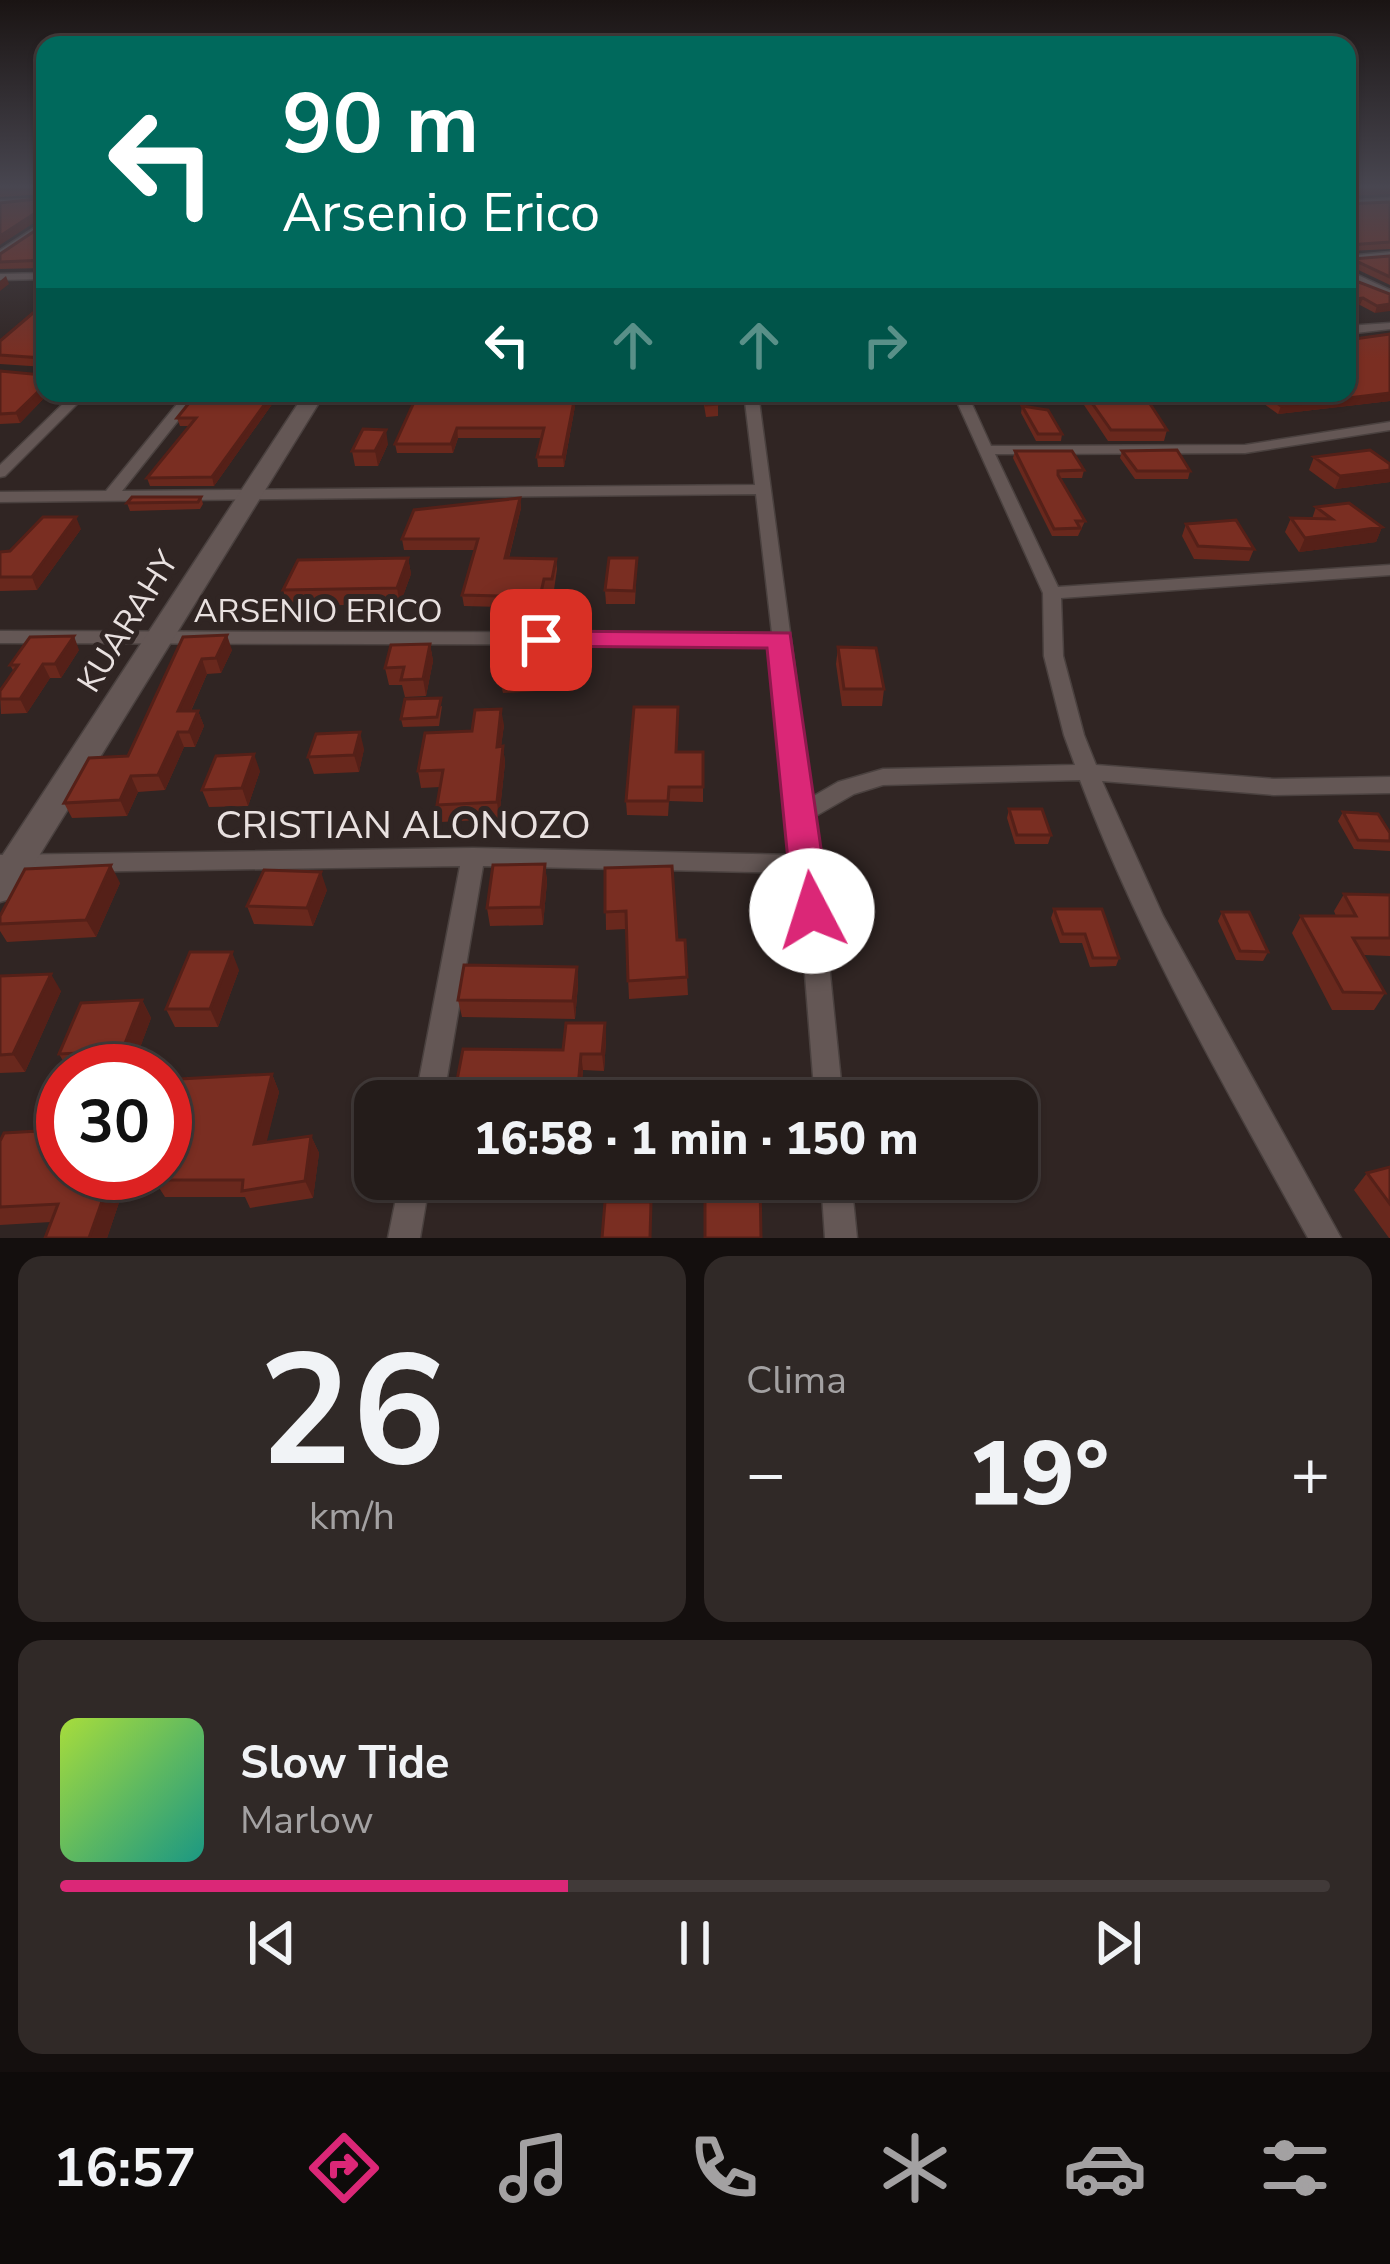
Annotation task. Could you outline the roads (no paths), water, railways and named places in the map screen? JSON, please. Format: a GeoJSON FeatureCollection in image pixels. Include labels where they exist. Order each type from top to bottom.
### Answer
{"type":"FeatureCollection","features":[{"type":"Feature","properties":{"kind":"street"},"geometry":{"type":"LineString","coordinates":[[1356,258],[1390,255]]}},
{"type":"Feature","properties":{"kind":"street"},"geometry":{"type":"LineString","coordinates":[[0,277],[36,276]]}},
{"type":"Feature","properties":{"kind":"street"},"geometry":{"type":"LineString","coordinates":[[1356,279],[1390,296]]}},
{"type":"Feature","properties":{"kind":"street"},"geometry":{"type":"LineString","coordinates":[[1356,329],[1390,326]]}},
{"type":"Feature","properties":{"kind":"street"},"geometry":{"type":"LineString","coordinates":[[0,472],[71,402]]}},
{"type":"Feature","properties":{"kind":"street"},"geometry":{"type":"LineString","coordinates":[[111,495],[186,402]]}},
{"type":"Feature","properties":{"kind":"street","name":"KUARAHY"},"geometry":{"type":"LineString","coordinates":[[5,872],[309,402]]}},
{"type":"Feature","properties":{"kind":"street"},"geometry":{"type":"LineString","coordinates":[[752,402],[803,813],[827,1080]]}},
{"type":"Feature","properties":{"kind":"street"},"geometry":{"type":"LineString","coordinates":[[964,402],[1052,593],[1048,621],[1054,659],[1088,772],[1184,983],[1325,1238]]}},
{"type":"Feature","properties":{"kind":"street"},"geometry":{"type":"LineString","coordinates":[[984,445],[1245,449],[1390,426]]}},
{"type":"Feature","properties":{"kind":"street"},"geometry":{"type":"LineString","coordinates":[[0,497],[763,489]]}},
{"type":"Feature","properties":{"kind":"street"},"geometry":{"type":"LineString","coordinates":[[1052,593],[1390,570]]}},
{"type":"Feature","properties":{"kind":"street","name":"ARSENIO ERICO"},"geometry":{"type":"LineString","coordinates":[[0,637],[780,639]]}},
{"type":"Feature","properties":{"kind":"street"},"geometry":{"type":"LineString","coordinates":[[803,813],[846,788],[883,777],[1088,772],[1274,787],[1390,785]]}},
{"type":"Feature","properties":{"kind":"street"},"geometry":{"type":"LineString","coordinates":[[433,1080],[473,856]]}},
{"type":"Feature","properties":{"kind":"street","name":"CRISTIAN ALONOZO"},"geometry":{"type":"LineString","coordinates":[[5,872],[473,856],[807,864]]}},
{"type":"Feature","properties":{"kind":"street"},"geometry":{"type":"LineString","coordinates":[[404,1238],[411,1200]]}},
{"type":"Feature","properties":{"kind":"street"},"geometry":{"type":"LineString","coordinates":[[838,1200],[841,1238]]}}]}
